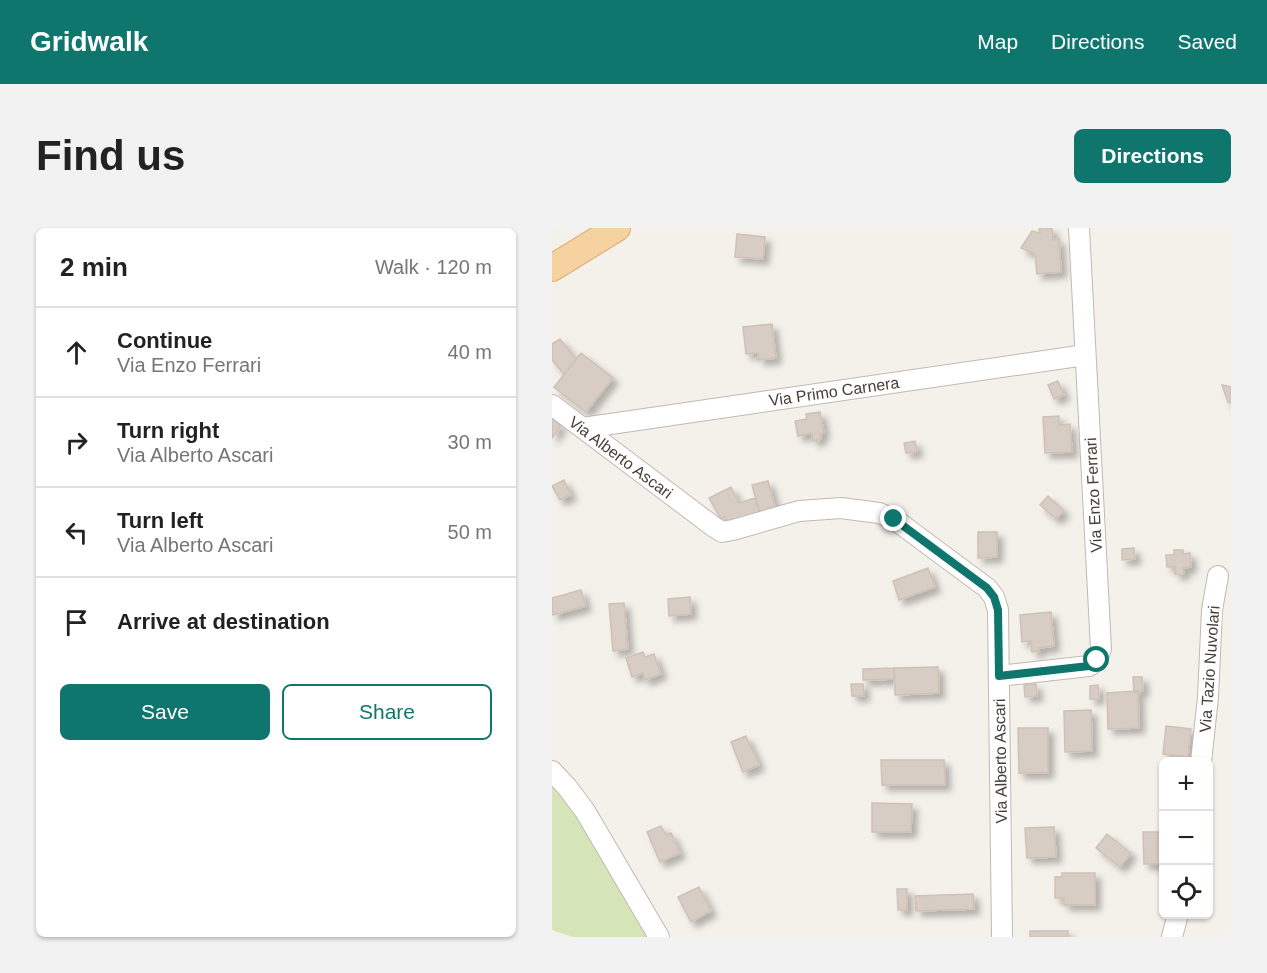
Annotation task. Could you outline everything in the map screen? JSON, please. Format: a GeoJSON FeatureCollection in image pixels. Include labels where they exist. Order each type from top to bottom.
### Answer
{"type":"FeatureCollection","features":[{"type":"Feature","properties":{"kind":"main road"},"geometry":{"type":"LineString","coordinates":[[552,268],[617,228]]}},
{"type":"Feature","properties":{"kind":"street","name":"Via Enzo Ferrari"},"geometry":{"type":"LineString","coordinates":[[999,676],[1089,666],[1097,660],[1101,649],[1079,228]]}},
{"type":"Feature","properties":{"kind":"street","name":"Via Primo Carnera"},"geometry":{"type":"LineString","coordinates":[[583,428],[1085,355]]}},
{"type":"Feature","properties":{"kind":"street","name":"Via Alberto Ascari"},"geometry":{"type":"LineString","coordinates":[[552,405],[722,532],[799,511],[841,508],[879,513],[894,519],[987,588],[994,597],[998,610],[1002,937]]}},
{"type":"Feature","properties":{"kind":"street","name":"Via Tazio Nuvolari"},"geometry":{"type":"LineString","coordinates":[[1202,757],[1208,697],[1212,610],[1218,576]]}},
{"type":"Feature","properties":{"kind":"street"},"geometry":{"type":"LineString","coordinates":[[552,771],[585,811],[659,937]]}},
{"type":"Feature","properties":{"kind":"street"},"geometry":{"type":"LineString","coordinates":[[1172,937],[1177,919]]}},
{"type":"Feature","properties":{"kind":"green space"},"geometry":{"type":"Polygon","coordinates":[[[552,778],[583,817],[649,937],[573,937],[552,930],[552,778]]]}},
{"type":"Feature","properties":{"kind":"building"},"geometry":{"type":"Polygon","coordinates":[[[1041,228],[1052,228],[1053,240],[1059,239],[1061,272],[1037,274],[1035,254],[1021,248],[1032,231],[1040,233],[1041,228]]]}},
{"type":"Feature","properties":{"kind":"building"},"geometry":{"type":"Polygon","coordinates":[[[737,234],[765,237],[763,259],[735,257],[737,234]]]}},
{"type":"Feature","properties":{"kind":"building"},"geometry":{"type":"Polygon","coordinates":[[[772,324],[776,358],[759,360],[758,353],[746,354],[743,327],[772,324]]]}},
{"type":"Feature","properties":{"kind":"building"},"geometry":{"type":"Polygon","coordinates":[[[560,339],[576,359],[564,374],[552,360],[552,344],[560,339]]]}},
{"type":"Feature","properties":{"kind":"building"},"geometry":{"type":"Polygon","coordinates":[[[581,353],[613,378],[586,412],[554,387],[581,353]]]}},
{"type":"Feature","properties":{"kind":"building"},"geometry":{"type":"Polygon","coordinates":[[[1058,381],[1064,395],[1054,399],[1048,385],[1058,381]]]}},
{"type":"Feature","properties":{"kind":"building"},"geometry":{"type":"Polygon","coordinates":[[[1222,385],[1231,387],[1231,403],[1228,402],[1222,385]]]}},
{"type":"Feature","properties":{"kind":"building"},"geometry":{"type":"Polygon","coordinates":[[[820,412],[824,433],[820,434],[821,439],[813,441],[812,433],[798,436],[795,421],[807,419],[806,414],[820,412]]]}},
{"type":"Feature","properties":{"kind":"building"},"geometry":{"type":"Polygon","coordinates":[[[1059,416],[1059,425],[1070,424],[1072,452],[1045,453],[1043,417],[1059,416]]]}},
{"type":"Feature","properties":{"kind":"building"},"geometry":{"type":"Polygon","coordinates":[[[552,419],[561,426],[552,438],[552,419]]]}},
{"type":"Feature","properties":{"kind":"building"},"geometry":{"type":"Polygon","coordinates":[[[915,441],[917,452],[906,453],[904,443],[915,441]]]}},
{"type":"Feature","properties":{"kind":"building"},"geometry":{"type":"Polygon","coordinates":[[[564,480],[571,495],[560,500],[552,486],[564,480]]]}},
{"type":"Feature","properties":{"kind":"building"},"geometry":{"type":"Polygon","coordinates":[[[768,481],[776,510],[760,514],[752,485],[768,481]]]}},
{"type":"Feature","properties":{"kind":"building"},"geometry":{"type":"Polygon","coordinates":[[[731,487],[739,503],[755,498],[760,514],[728,521],[724,517],[721,519],[709,498],[731,487]]]}},
{"type":"Feature","properties":{"kind":"building"},"geometry":{"type":"Polygon","coordinates":[[[1048,496],[1064,511],[1056,519],[1040,505],[1048,496]]]}},
{"type":"Feature","properties":{"kind":"building"},"geometry":{"type":"Polygon","coordinates":[[[978,532],[997,532],[997,557],[978,558],[978,532]]]}},
{"type":"Feature","properties":{"kind":"building"},"geometry":{"type":"Polygon","coordinates":[[[1134,548],[1135,559],[1122,560],[1122,549],[1134,548]]]}},
{"type":"Feature","properties":{"kind":"building"},"geometry":{"type":"Polygon","coordinates":[[[1174,550],[1183,550],[1183,554],[1190,553],[1191,567],[1183,568],[1184,574],[1175,574],[1175,567],[1167,567],[1166,555],[1174,555],[1174,550]]]}},
{"type":"Feature","properties":{"kind":"building"},"geometry":{"type":"Polygon","coordinates":[[[928,568],[935,587],[899,600],[893,581],[928,568]]]}},
{"type":"Feature","properties":{"kind":"building"},"geometry":{"type":"Polygon","coordinates":[[[581,590],[586,606],[553,615],[552,598],[581,590]]]}},
{"type":"Feature","properties":{"kind":"building"},"geometry":{"type":"Polygon","coordinates":[[[690,597],[691,614],[669,616],[668,599],[690,597]]]}},
{"type":"Feature","properties":{"kind":"building"},"geometry":{"type":"Polygon","coordinates":[[[624,603],[628,649],[613,651],[609,604],[624,603]]]}},
{"type":"Feature","properties":{"kind":"building"},"geometry":{"type":"Polygon","coordinates":[[[1051,612],[1054,646],[1039,648],[1039,651],[1032,652],[1031,641],[1022,642],[1020,615],[1051,612]]]}},
{"type":"Feature","properties":{"kind":"building"},"geometry":{"type":"Polygon","coordinates":[[[643,652],[645,657],[654,654],[661,674],[645,680],[643,673],[632,677],[626,658],[643,652]]]}},
{"type":"Feature","properties":{"kind":"building"},"geometry":{"type":"Polygon","coordinates":[[[938,667],[939,693],[895,695],[894,668],[938,667]]]}},
{"type":"Feature","properties":{"kind":"building"},"geometry":{"type":"Polygon","coordinates":[[[894,668],[895,679],[863,680],[863,669],[894,668]]]}},
{"type":"Feature","properties":{"kind":"building"},"geometry":{"type":"Polygon","coordinates":[[[1133,677],[1142,677],[1143,691],[1134,692],[1133,677]]]}},
{"type":"Feature","properties":{"kind":"building"},"geometry":{"type":"Polygon","coordinates":[[[851,684],[863,684],[864,696],[852,696],[851,684]]]}},
{"type":"Feature","properties":{"kind":"building"},"geometry":{"type":"Polygon","coordinates":[[[1036,684],[1037,696],[1025,697],[1024,685],[1036,684]]]}},
{"type":"Feature","properties":{"kind":"building"},"geometry":{"type":"Polygon","coordinates":[[[1098,685],[1099,699],[1090,699],[1090,686],[1098,685]]]}},
{"type":"Feature","properties":{"kind":"building"},"geometry":{"type":"Polygon","coordinates":[[[1138,691],[1139,728],[1108,729],[1107,693],[1138,691]]]}},
{"type":"Feature","properties":{"kind":"building"},"geometry":{"type":"Polygon","coordinates":[[[1091,710],[1092,751],[1065,752],[1064,711],[1091,710]]]}},
{"type":"Feature","properties":{"kind":"building"},"geometry":{"type":"Polygon","coordinates":[[[1166,726],[1191,729],[1188,757],[1163,754],[1166,726]]]}},
{"type":"Feature","properties":{"kind":"building"},"geometry":{"type":"Polygon","coordinates":[[[1018,728],[1048,728],[1048,773],[1019,773],[1018,728]]]}},
{"type":"Feature","properties":{"kind":"building"},"geometry":{"type":"Polygon","coordinates":[[[746,736],[759,765],[743,772],[731,742],[746,736]]]}},
{"type":"Feature","properties":{"kind":"building"},"geometry":{"type":"Polygon","coordinates":[[[881,760],[944,760],[945,785],[882,785],[881,760]]]}},
{"type":"Feature","properties":{"kind":"building"},"geometry":{"type":"Polygon","coordinates":[[[872,803],[912,804],[911,832],[872,832],[872,803]]]}},
{"type":"Feature","properties":{"kind":"building"},"geometry":{"type":"Polygon","coordinates":[[[661,826],[666,835],[671,833],[680,853],[660,862],[647,832],[661,826]]]}},
{"type":"Feature","properties":{"kind":"building"},"geometry":{"type":"Polygon","coordinates":[[[1054,827],[1056,857],[1027,858],[1025,828],[1054,827]]]}},
{"type":"Feature","properties":{"kind":"building"},"geometry":{"type":"Polygon","coordinates":[[[1143,832],[1159,832],[1159,864],[1144,864],[1143,832]]]}},
{"type":"Feature","properties":{"kind":"building"},"geometry":{"type":"Polygon","coordinates":[[[1107,834],[1131,853],[1120,867],[1096,848],[1107,834]]]}},
{"type":"Feature","properties":{"kind":"building"},"geometry":{"type":"Polygon","coordinates":[[[1062,873],[1095,873],[1095,905],[1064,905],[1064,898],[1055,898],[1055,877],[1062,877],[1062,873]]]}},
{"type":"Feature","properties":{"kind":"building"},"geometry":{"type":"Polygon","coordinates":[[[699,887],[711,911],[691,922],[678,897],[699,887]]]}},
{"type":"Feature","properties":{"kind":"building"},"geometry":{"type":"Polygon","coordinates":[[[897,889],[907,889],[907,910],[898,910],[897,889]]]}},
{"type":"Feature","properties":{"kind":"building"},"geometry":{"type":"Polygon","coordinates":[[[973,894],[974,909],[916,911],[915,896],[973,894]]]}},
{"type":"Feature","properties":{"kind":"building"},"geometry":{"type":"Polygon","coordinates":[[[1030,931],[1068,931],[1068,937],[1030,937],[1030,931]]]}},
{"type":"Feature","properties":{"kind":"route"},"geometry":{"type":"LineString","coordinates":[[894,519],[987,588],[994,597],[998,610],[999,676],[1089,666],[1097,660]]}}]}
